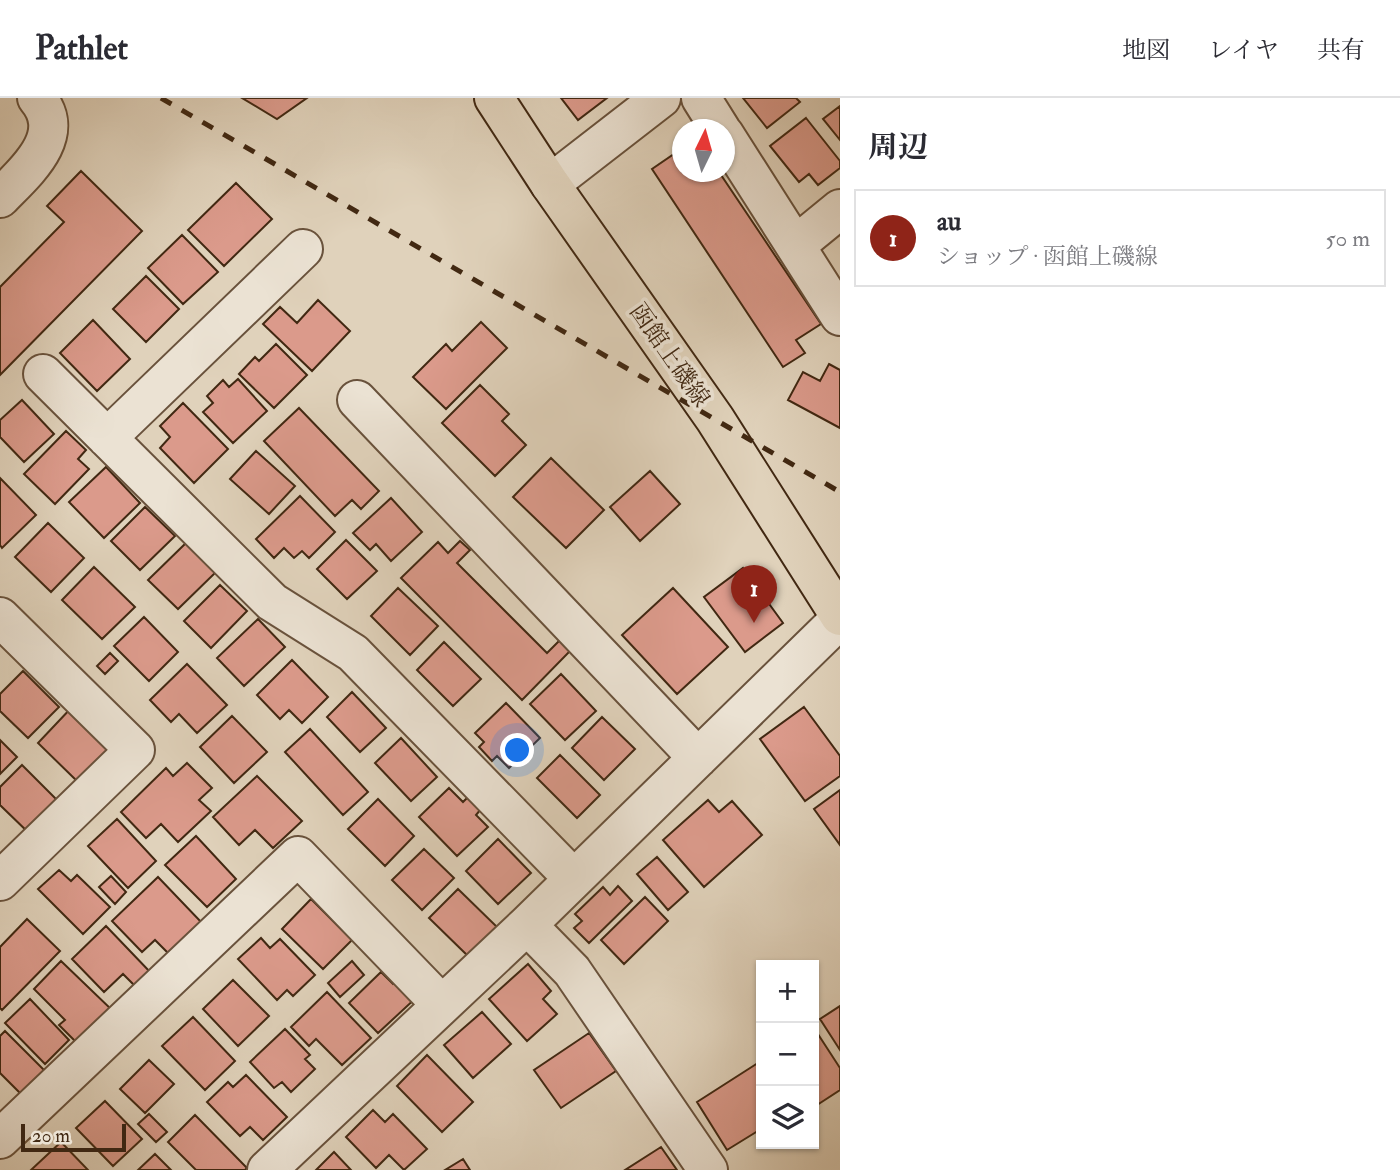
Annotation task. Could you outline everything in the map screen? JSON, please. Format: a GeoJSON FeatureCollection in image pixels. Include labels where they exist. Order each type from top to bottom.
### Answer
{"type":"FeatureCollection","features":[{"type":"Feature","properties":{"kind":"main road","name":"函館上磯線"},"geometry":{"type":"LineString","coordinates":[[494,98],[550,184],[715,419],[840,618]]}},
{"type":"Feature","properties":{"kind":"street"},"geometry":{"type":"LineString","coordinates":[[0,198],[36,160],[46,142],[48,125],[44,106],[37,98]]}},
{"type":"Feature","properties":{"kind":"street"},"geometry":{"type":"LineString","coordinates":[[550,184],[660,98]]}},
{"type":"Feature","properties":{"kind":"street"},"geometry":{"type":"LineString","coordinates":[[701,98],[714,119]]}},
{"type":"Feature","properties":{"kind":"street"},"geometry":{"type":"LineString","coordinates":[[735,151],[840,316]]}},
{"type":"Feature","properties":{"kind":"street"},"geometry":{"type":"LineString","coordinates":[[796,245],[840,209]]}},
{"type":"Feature","properties":{"kind":"street"},"geometry":{"type":"LineString","coordinates":[[107,438],[303,248]]}},
{"type":"Feature","properties":{"kind":"street"},"geometry":{"type":"LineString","coordinates":[[43,374],[272,602],[353,653],[573,878]]}},
{"type":"Feature","properties":{"kind":"street"},"geometry":{"type":"LineString","coordinates":[[357,400],[698,758]]}},
{"type":"Feature","properties":{"kind":"street"},"geometry":{"type":"LineString","coordinates":[[0,617],[135,750],[1,878]]}},
{"type":"Feature","properties":{"kind":"street"},"geometry":{"type":"LineString","coordinates":[[267,1170],[440,1004],[527,925],[840,618]]}},
{"type":"Feature","properties":{"kind":"street"},"geometry":{"type":"LineString","coordinates":[[0,1139],[298,856],[440,1004]]}},
{"type":"Feature","properties":{"kind":"street"},"geometry":{"type":"LineString","coordinates":[[527,925],[572,971],[708,1170]]}},
{"type":"Feature","properties":{"kind":"building"},"geometry":{"type":"Polygon","coordinates":[[[242,98],[307,98],[277,119],[242,98]]]}},
{"type":"Feature","properties":{"kind":"building"},"geometry":{"type":"Polygon","coordinates":[[[561,98],[607,98],[578,120],[561,98]]]}},
{"type":"Feature","properties":{"kind":"building"},"geometry":{"type":"Polygon","coordinates":[[[743,98],[796,98],[800,102],[767,128],[743,98]]]}},
{"type":"Feature","properties":{"kind":"building"},"geometry":{"type":"Polygon","coordinates":[[[840,106],[840,140],[823,119],[840,106]]]}},
{"type":"Feature","properties":{"kind":"building"},"geometry":{"type":"Polygon","coordinates":[[[806,118],[840,161],[840,168],[818,185],[809,174],[799,182],[770,146],[806,118]]]}},
{"type":"Feature","properties":{"kind":"building"},"geometry":{"type":"Polygon","coordinates":[[[672,155],[672,182],[726,182],[821,324],[796,340],[805,353],[783,367],[652,169],[672,155]]]}},
{"type":"Feature","properties":{"kind":"building"},"geometry":{"type":"Polygon","coordinates":[[[81,171],[142,231],[0,375],[0,287],[64,222],[47,206],[81,171]]]}},
{"type":"Feature","properties":{"kind":"building"},"geometry":{"type":"Polygon","coordinates":[[[236,183],[272,219],[224,266],[188,230],[236,183]]]}},
{"type":"Feature","properties":{"kind":"building"},"geometry":{"type":"Polygon","coordinates":[[[182,235],[218,272],[183,304],[148,268],[182,235]]]}},
{"type":"Feature","properties":{"kind":"building"},"geometry":{"type":"Polygon","coordinates":[[[146,276],[179,309],[146,342],[113,309],[146,276]]]}},
{"type":"Feature","properties":{"kind":"building"},"geometry":{"type":"Polygon","coordinates":[[[318,300],[350,331],[312,371],[263,324],[280,307],[297,323],[318,300]]]}},
{"type":"Feature","properties":{"kind":"building"},"geometry":{"type":"Polygon","coordinates":[[[93,320],[130,359],[97,391],[60,353],[93,320]]]}},
{"type":"Feature","properties":{"kind":"building"},"geometry":{"type":"Polygon","coordinates":[[[481,322],[507,348],[446,409],[413,377],[446,344],[452,351],[481,322]]]}},
{"type":"Feature","properties":{"kind":"building"},"geometry":{"type":"Polygon","coordinates":[[[276,344],[307,375],[274,408],[239,374],[255,357],[259,361],[276,344]]]}},
{"type":"Feature","properties":{"kind":"building"},"geometry":{"type":"Polygon","coordinates":[[[829,364],[840,370],[840,428],[788,400],[803,372],[820,381],[829,364]]]}},
{"type":"Feature","properties":{"kind":"building"},"geometry":{"type":"Polygon","coordinates":[[[238,379],[267,411],[233,443],[203,412],[213,403],[207,396],[223,380],[229,387],[238,379]]]}},
{"type":"Feature","properties":{"kind":"building"},"geometry":{"type":"Polygon","coordinates":[[[480,385],[509,414],[502,421],[526,445],[495,476],[442,423],[480,385]]]}},
{"type":"Feature","properties":{"kind":"building"},"geometry":{"type":"Polygon","coordinates":[[[22,400],[54,434],[24,462],[0,437],[0,420],[22,400]]]}},
{"type":"Feature","properties":{"kind":"building"},"geometry":{"type":"Polygon","coordinates":[[[183,403],[228,449],[194,483],[160,448],[170,437],[160,426],[183,403]]]}},
{"type":"Feature","properties":{"kind":"building"},"geometry":{"type":"Polygon","coordinates":[[[299,408],[379,491],[361,509],[352,500],[335,516],[264,441],[299,408]]]}},
{"type":"Feature","properties":{"kind":"building"},"geometry":{"type":"Polygon","coordinates":[[[66,431],[86,450],[78,459],[89,469],[55,504],[24,474],[66,431]]]}},
{"type":"Feature","properties":{"kind":"building"},"geometry":{"type":"Polygon","coordinates":[[[256,451],[295,486],[269,514],[230,479],[256,451]]]}},
{"type":"Feature","properties":{"kind":"building"},"geometry":{"type":"Polygon","coordinates":[[[551,458],[604,510],[566,548],[513,497],[551,458]]]}},
{"type":"Feature","properties":{"kind":"building"},"geometry":{"type":"Polygon","coordinates":[[[106,467],[140,503],[104,538],[69,502],[106,467]]]}},
{"type":"Feature","properties":{"kind":"building"},"geometry":{"type":"Polygon","coordinates":[[[650,471],[680,504],[640,541],[610,507],[650,471]]]}},
{"type":"Feature","properties":{"kind":"building"},"geometry":{"type":"Polygon","coordinates":[[[0,478],[36,515],[2,548],[0,545],[0,478]]]}},
{"type":"Feature","properties":{"kind":"building"},"geometry":{"type":"Polygon","coordinates":[[[300,496],[335,532],[309,558],[302,551],[294,558],[284,548],[274,558],[256,539],[300,496]]]}},
{"type":"Feature","properties":{"kind":"building"},"geometry":{"type":"Polygon","coordinates":[[[391,498],[422,532],[391,561],[376,544],[370,550],[353,533],[391,498]]]}},
{"type":"Feature","properties":{"kind":"building"},"geometry":{"type":"Polygon","coordinates":[[[145,507],[175,536],[140,570],[111,541],[145,507]]]}},
{"type":"Feature","properties":{"kind":"building"},"geometry":{"type":"Polygon","coordinates":[[[48,523],[84,558],[51,592],[15,557],[48,523]]]}},
{"type":"Feature","properties":{"kind":"building"},"geometry":{"type":"Polygon","coordinates":[[[346,540],[377,571],[347,599],[317,569],[346,540]]]}},
{"type":"Feature","properties":{"kind":"building"},"geometry":{"type":"Polygon","coordinates":[[[460,541],[470,550],[457,563],[547,653],[561,639],[571,650],[522,700],[401,578],[438,542],[448,553],[460,541]]]}},
{"type":"Feature","properties":{"kind":"building"},"geometry":{"type":"Polygon","coordinates":[[[187,542],[216,572],[178,609],[148,580],[187,542]]]}},
{"type":"Feature","properties":{"kind":"building"},"geometry":{"type":"Polygon","coordinates":[[[94,567],[135,607],[102,639],[62,600],[94,567]]]}},
{"type":"Feature","properties":{"kind":"building"},"geometry":{"type":"Polygon","coordinates":[[[743,568],[783,623],[745,652],[704,597],[743,568]]]}},
{"type":"Feature","properties":{"kind":"building"},"geometry":{"type":"Polygon","coordinates":[[[220,585],[247,611],[211,648],[184,621],[220,585]]]}},
{"type":"Feature","properties":{"kind":"building"},"geometry":{"type":"Polygon","coordinates":[[[398,588],[438,626],[410,655],[371,616],[398,588]]]}},
{"type":"Feature","properties":{"kind":"building"},"geometry":{"type":"Polygon","coordinates":[[[673,588],[728,647],[677,694],[622,635],[673,588]]]}},
{"type":"Feature","properties":{"kind":"building"},"geometry":{"type":"Polygon","coordinates":[[[144,617],[178,652],[149,681],[114,646],[144,617]]]}},
{"type":"Feature","properties":{"kind":"building"},"geometry":{"type":"Polygon","coordinates":[[[258,619],[285,647],[244,686],[217,658],[258,619]]]}},
{"type":"Feature","properties":{"kind":"building"},"geometry":{"type":"Polygon","coordinates":[[[444,642],[481,679],[453,706],[417,670],[444,642]]]}},
{"type":"Feature","properties":{"kind":"building"},"geometry":{"type":"Polygon","coordinates":[[[110,653],[118,661],[105,674],[97,666],[110,653]]]}},
{"type":"Feature","properties":{"kind":"building"},"geometry":{"type":"Polygon","coordinates":[[[292,660],[328,697],[302,723],[289,710],[280,719],[257,695],[292,660]]]}},
{"type":"Feature","properties":{"kind":"building"},"geometry":{"type":"Polygon","coordinates":[[[187,664],[227,705],[197,733],[179,714],[171,722],[150,700],[187,664]]]}},
{"type":"Feature","properties":{"kind":"building"},"geometry":{"type":"Polygon","coordinates":[[[23,671],[59,707],[28,738],[0,711],[0,694],[23,671]]]}},
{"type":"Feature","properties":{"kind":"building"},"geometry":{"type":"Polygon","coordinates":[[[561,674],[596,711],[565,740],[530,704],[561,674]]]}},
{"type":"Feature","properties":{"kind":"building"},"geometry":{"type":"Polygon","coordinates":[[[352,692],[386,728],[360,752],[327,717],[352,692]]]}},
{"type":"Feature","properties":{"kind":"building"},"geometry":{"type":"Polygon","coordinates":[[[506,703],[540,738],[509,768],[497,756],[492,761],[479,747],[484,742],[475,733],[506,703]]]}},
{"type":"Feature","properties":{"kind":"building"},"geometry":{"type":"Polygon","coordinates":[[[73,706],[113,745],[78,782],[38,743],[73,706]]]}},
{"type":"Feature","properties":{"kind":"building"},"geometry":{"type":"Polygon","coordinates":[[[804,707],[840,756],[840,776],[805,801],[760,739],[804,707]]]}},
{"type":"Feature","properties":{"kind":"building"},"geometry":{"type":"Polygon","coordinates":[[[232,716],[267,752],[234,783],[200,747],[232,716]]]}},
{"type":"Feature","properties":{"kind":"building"},"geometry":{"type":"Polygon","coordinates":[[[602,717],[635,749],[604,780],[572,748],[602,717]]]}},
{"type":"Feature","properties":{"kind":"building"},"geometry":{"type":"Polygon","coordinates":[[[310,729],[368,792],[343,815],[285,752],[310,729]]]}},
{"type":"Feature","properties":{"kind":"building"},"geometry":{"type":"Polygon","coordinates":[[[401,738],[437,777],[411,801],[375,763],[401,738]]]}},
{"type":"Feature","properties":{"kind":"building"},"geometry":{"type":"Polygon","coordinates":[[[0,740],[17,757],[0,774],[0,740]]]}},
{"type":"Feature","properties":{"kind":"building"},"geometry":{"type":"Polygon","coordinates":[[[560,755],[600,795],[577,818],[537,778],[560,755]]]}},
{"type":"Feature","properties":{"kind":"building"},"geometry":{"type":"Polygon","coordinates":[[[187,763],[212,788],[199,800],[211,811],[178,842],[161,824],[146,838],[121,812],[166,768],[173,776],[187,763]]]}},
{"type":"Feature","properties":{"kind":"building"},"geometry":{"type":"Polygon","coordinates":[[[22,765],[62,805],[32,836],[0,805],[0,787],[22,765]]]}},
{"type":"Feature","properties":{"kind":"building"},"geometry":{"type":"Polygon","coordinates":[[[257,776],[302,821],[273,848],[255,830],[239,845],[213,817],[257,776]]]}},
{"type":"Feature","properties":{"kind":"building"},"geometry":{"type":"Polygon","coordinates":[[[449,788],[463,802],[469,796],[481,809],[476,815],[488,827],[457,856],[419,817],[449,788]]]}},
{"type":"Feature","properties":{"kind":"building"},"geometry":{"type":"Polygon","coordinates":[[[840,790],[840,845],[814,809],[840,790]]]}},
{"type":"Feature","properties":{"kind":"building"},"geometry":{"type":"Polygon","coordinates":[[[378,799],[414,836],[385,866],[348,829],[378,799]]]}},
{"type":"Feature","properties":{"kind":"building"},"geometry":{"type":"Polygon","coordinates":[[[708,800],[719,812],[732,801],[762,835],[704,887],[663,840],[708,800]]]}},
{"type":"Feature","properties":{"kind":"building"},"geometry":{"type":"Polygon","coordinates":[[[117,819],[156,861],[128,888],[88,846],[117,819]]]}},
{"type":"Feature","properties":{"kind":"building"},"geometry":{"type":"Polygon","coordinates":[[[196,836],[236,879],[207,907],[165,865],[196,836]]]}},
{"type":"Feature","properties":{"kind":"building"},"geometry":{"type":"Polygon","coordinates":[[[498,839],[531,873],[498,904],[466,871],[498,839]]]}},
{"type":"Feature","properties":{"kind":"building"},"geometry":{"type":"Polygon","coordinates":[[[424,849],[454,878],[422,910],[392,880],[424,849]]]}},
{"type":"Feature","properties":{"kind":"building"},"geometry":{"type":"Polygon","coordinates":[[[657,857],[688,892],[668,910],[637,874],[657,857]]]}},
{"type":"Feature","properties":{"kind":"building"},"geometry":{"type":"Polygon","coordinates":[[[59,870],[71,881],[77,875],[110,907],[83,934],[38,889],[59,870]]]}},
{"type":"Feature","properties":{"kind":"building"},"geometry":{"type":"Polygon","coordinates":[[[111,876],[126,892],[115,904],[99,887],[111,876]]]}},
{"type":"Feature","properties":{"kind":"building"},"geometry":{"type":"Polygon","coordinates":[[[158,877],[203,924],[171,956],[155,940],[142,952],[112,921],[158,877]]]}},
{"type":"Feature","properties":{"kind":"building"},"geometry":{"type":"Polygon","coordinates":[[[618,886],[632,901],[589,943],[574,928],[582,921],[575,914],[603,887],[610,895],[618,886]]]}},
{"type":"Feature","properties":{"kind":"building"},"geometry":{"type":"Polygon","coordinates":[[[458,889],[497,927],[468,956],[429,918],[458,889]]]}},
{"type":"Feature","properties":{"kind":"building"},"geometry":{"type":"Polygon","coordinates":[[[645,897],[668,921],[624,964],[601,940],[645,897]]]}},
{"type":"Feature","properties":{"kind":"building"},"geometry":{"type":"Polygon","coordinates":[[[311,899],[352,940],[323,969],[282,929],[311,899]]]}},
{"type":"Feature","properties":{"kind":"building"},"geometry":{"type":"Polygon","coordinates":[[[27,919],[60,951],[2,1010],[0,947],[27,919]]]}},
{"type":"Feature","properties":{"kind":"building"},"geometry":{"type":"Polygon","coordinates":[[[106,926],[152,974],[137,988],[123,974],[104,992],[72,959],[106,926]]]}},
{"type":"Feature","properties":{"kind":"building"},"geometry":{"type":"Polygon","coordinates":[[[261,938],[270,948],[280,939],[315,975],[293,996],[287,990],[277,1000],[238,959],[261,938]]]}},
{"type":"Feature","properties":{"kind":"building"},"geometry":{"type":"Polygon","coordinates":[[[61,961],[113,1011],[80,1046],[59,1025],[65,1020],[34,989],[61,961]]]}},
{"type":"Feature","properties":{"kind":"building"},"geometry":{"type":"Polygon","coordinates":[[[352,961],[364,975],[340,997],[328,983],[352,961]]]}},
{"type":"Feature","properties":{"kind":"building"},"geometry":{"type":"Polygon","coordinates":[[[528,964],[551,991],[543,999],[557,1014],[527,1041],[489,999],[528,964]]]}},
{"type":"Feature","properties":{"kind":"building"},"geometry":{"type":"Polygon","coordinates":[[[381,972],[393,984],[401,977],[418,996],[378,1033],[349,1003],[381,972]]]}},
{"type":"Feature","properties":{"kind":"building"},"geometry":{"type":"Polygon","coordinates":[[[233,980],[269,1016],[238,1046],[203,1009],[233,980]]]}},
{"type":"Feature","properties":{"kind":"building"},"geometry":{"type":"Polygon","coordinates":[[[327,992],[371,1038],[342,1065],[316,1039],[309,1046],[291,1027],[327,992]]]}},
{"type":"Feature","properties":{"kind":"building"},"geometry":{"type":"Polygon","coordinates":[[[30,999],[69,1040],[45,1064],[5,1023],[30,999]]]}},
{"type":"Feature","properties":{"kind":"building"},"geometry":{"type":"Polygon","coordinates":[[[840,1006],[840,1050],[820,1019],[840,1006]]]}},
{"type":"Feature","properties":{"kind":"building"},"geometry":{"type":"Polygon","coordinates":[[[482,1012],[511,1044],[473,1078],[444,1045],[482,1012]]]}},
{"type":"Feature","properties":{"kind":"building"},"geometry":{"type":"Polygon","coordinates":[[[193,1017],[235,1061],[205,1090],[162,1046],[193,1017]]]}},
{"type":"Feature","properties":{"kind":"building"},"geometry":{"type":"Polygon","coordinates":[[[285,1029],[310,1055],[305,1059],[315,1069],[291,1092],[282,1082],[274,1088],[250,1062],[285,1029]]]}},
{"type":"Feature","properties":{"kind":"building"},"geometry":{"type":"Polygon","coordinates":[[[5,1031],[46,1072],[23,1096],[0,1073],[0,1036],[5,1031]]]}},
{"type":"Feature","properties":{"kind":"building"},"geometry":{"type":"Polygon","coordinates":[[[589,1033],[616,1071],[561,1108],[534,1070],[589,1033]]]}},
{"type":"Feature","properties":{"kind":"building"},"geometry":{"type":"Polygon","coordinates":[[[819,1036],[840,1068],[840,1090],[819,1104],[819,1036]]]}},
{"type":"Feature","properties":{"kind":"building"},"geometry":{"type":"Polygon","coordinates":[[[427,1055],[473,1102],[442,1132],[397,1086],[427,1055]]]}},
{"type":"Feature","properties":{"kind":"building"},"geometry":{"type":"Polygon","coordinates":[[[149,1060],[174,1084],[145,1113],[120,1089],[149,1060]]]}},
{"type":"Feature","properties":{"kind":"building"},"geometry":{"type":"Polygon","coordinates":[[[756,1064],[756,1132],[727,1150],[697,1102],[756,1064]]]}},
{"type":"Feature","properties":{"kind":"building"},"geometry":{"type":"Polygon","coordinates":[[[246,1075],[287,1117],[263,1140],[250,1127],[240,1136],[207,1102],[228,1082],[233,1087],[246,1075]]]}},
{"type":"Feature","properties":{"kind":"building"},"geometry":{"type":"Polygon","coordinates":[[[105,1101],[142,1139],[113,1166],[76,1128],[105,1101]]]}},
{"type":"Feature","properties":{"kind":"building"},"geometry":{"type":"Polygon","coordinates":[[[373,1110],[385,1122],[393,1114],[427,1149],[404,1170],[389,1155],[376,1168],[346,1137],[373,1110]]]}},
{"type":"Feature","properties":{"kind":"building"},"geometry":{"type":"Polygon","coordinates":[[[149,1114],[167,1132],[156,1142],[138,1124],[149,1114]]]}},
{"type":"Feature","properties":{"kind":"building"},"geometry":{"type":"Polygon","coordinates":[[[195,1115],[247,1168],[245,1170],[196,1170],[168,1142],[195,1115]]]}},
{"type":"Feature","properties":{"kind":"building"},"geometry":{"type":"Polygon","coordinates":[[[61,1142],[88,1170],[31,1170],[61,1142]]]}},
{"type":"Feature","properties":{"kind":"building"},"geometry":{"type":"Polygon","coordinates":[[[661,1147],[677,1170],[625,1170],[661,1147]]]}},
{"type":"Feature","properties":{"kind":"building"},"geometry":{"type":"Polygon","coordinates":[[[334,1152],[351,1170],[316,1170],[334,1152]]]}},
{"type":"Feature","properties":{"kind":"building"},"geometry":{"type":"Polygon","coordinates":[[[155,1154],[171,1170],[138,1170],[155,1154]]]}},
{"type":"Feature","properties":{"kind":"building"},"geometry":{"type":"Polygon","coordinates":[[[463,1159],[470,1170],[445,1170],[463,1159]]]}},
{"type":"Feature","properties":{"kind":"railway"},"geometry":{"type":"LineString","coordinates":[[161,98],[840,492]]}},
{"type":"Feature","properties":{"kind":"place","name":"au"},"geometry":{"type":"Point","coordinates":[754,623]}}]}
